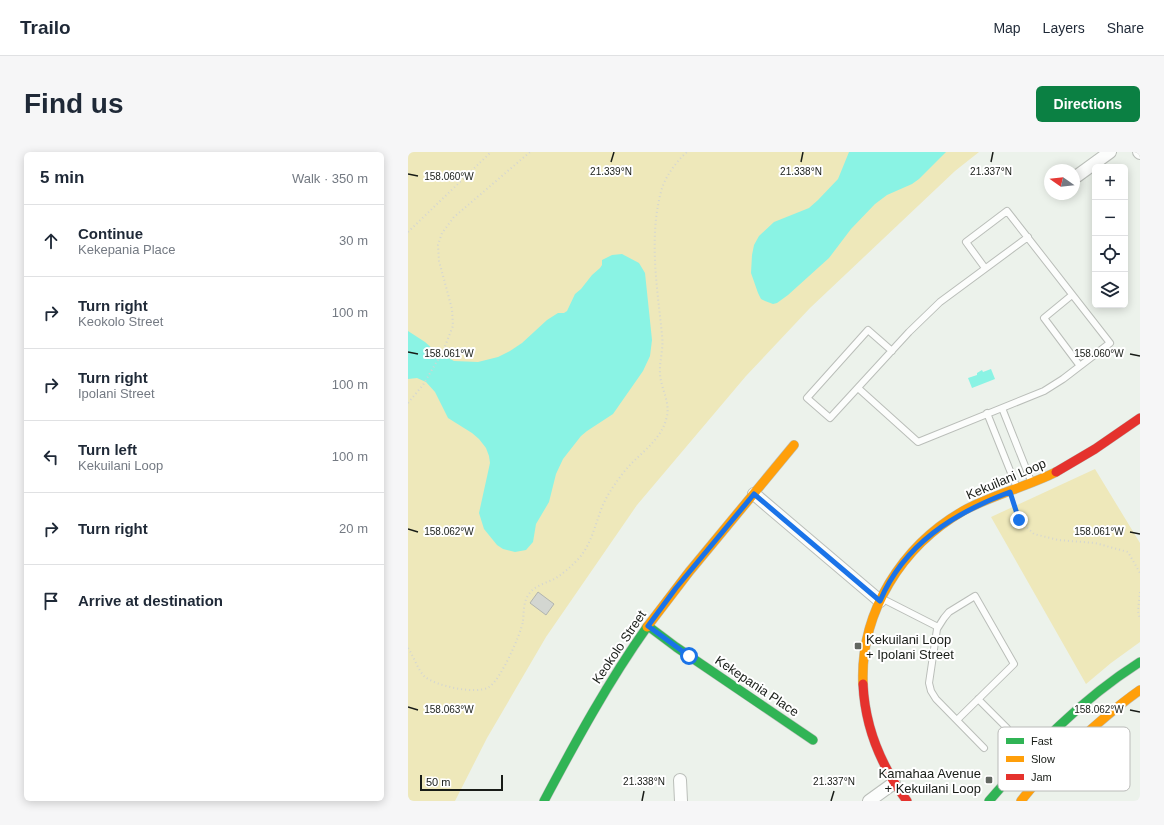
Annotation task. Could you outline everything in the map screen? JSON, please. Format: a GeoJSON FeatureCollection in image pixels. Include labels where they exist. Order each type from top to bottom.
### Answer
{"type":"FeatureCollection","features":[{"type":"Feature","properties":{"kind":"street"},"geometry":{"type":"LineString","coordinates":[[1080,174],[1110,152]]}},
{"type":"Feature","properties":{"kind":"street","name":"Kekuilani Loop"},"geometry":{"type":"LineString","coordinates":[[907,801],[884,766],[872,735],[866,714],[863,686],[865,653],[868,637],[881,599],[893,576],[913,550],[933,532],[965,511],[1032,483],[1071,464],[1095,450],[1140,418]]}},
{"type":"Feature","properties":{"kind":"street","name":"Keokolo Street"},"geometry":{"type":"LineString","coordinates":[[544,801],[595,707],[648,626],[676,588],[794,445]]}},
{"type":"Feature","properties":{"kind":"street"},"geometry":{"type":"LineString","coordinates":[[754,494],[881,599]]}},
{"type":"Feature","properties":{"kind":"street","name":"Kekepania Place"},"geometry":{"type":"LineString","coordinates":[[648,626],[676,647],[813,740]]}},
{"type":"Feature","properties":{"kind":"street"},"geometry":{"type":"LineString","coordinates":[[1058,727],[1078,707],[1111,680],[1140,662]]}},
{"type":"Feature","properties":{"kind":"street"},"geometry":{"type":"LineString","coordinates":[[1092,727],[1120,703],[1140,690]]}},
{"type":"Feature","properties":{"kind":"street"},"geometry":{"type":"LineString","coordinates":[[680,780],[681,801]]}},
{"type":"Feature","properties":{"kind":"street"},"geometry":{"type":"LineString","coordinates":[[869,801],[894,783]]}},
{"type":"Feature","properties":{"kind":"street"},"geometry":{"type":"LineString","coordinates":[[989,801],[998,790]]}},
{"type":"Feature","properties":{"kind":"street"},"geometry":{"type":"LineString","coordinates":[[1021,801],[1029,791]]}},
{"type":"Feature","properties":{"kind":"lane"},"geometry":{"type":"LineString","coordinates":[[858,388],[918,442],[1044,391],[1063,379],[1110,343],[1007,210],[966,242],[985,268]]}},
{"type":"Feature","properties":{"kind":"lane"},"geometry":{"type":"LineString","coordinates":[[892,351],[868,330],[807,398],[830,418],[940,302],[1028,237]]}},
{"type":"Feature","properties":{"kind":"lane"},"geometry":{"type":"LineString","coordinates":[[1072,295],[1044,318],[1080,366]]}},
{"type":"Feature","properties":{"kind":"lane"},"geometry":{"type":"LineString","coordinates":[[1002,408],[1032,483]]}},
{"type":"Feature","properties":{"kind":"lane"},"geometry":{"type":"LineString","coordinates":[[987,414],[1013,490]]}},
{"type":"Feature","properties":{"kind":"lane"},"geometry":{"type":"LineString","coordinates":[[957,720],[1014,664],[974,596],[949,612],[938,627],[930,687],[933,695],[957,720],[984,748]]}},
{"type":"Feature","properties":{"kind":"lane"},"geometry":{"type":"LineString","coordinates":[[881,599],[938,627]]}},
{"type":"Feature","properties":{"kind":"lane"},"geometry":{"type":"LineString","coordinates":[[978,698],[1006,727]]}},
{"type":"Feature","properties":{"kind":"path"},"geometry":{"type":"LineString","coordinates":[[408,232],[490,152]]}},
{"type":"Feature","properties":{"kind":"path"},"geometry":{"type":"LineString","coordinates":[[408,403],[423,385],[443,351],[451,333],[453,318],[452,309],[439,261],[438,245],[442,233],[454,217],[530,152]]}},
{"type":"Feature","properties":{"kind":"path"},"geometry":{"type":"LineString","coordinates":[[408,648],[425,676],[437,683],[452,688],[473,689],[488,688],[493,684],[501,672],[520,631],[523,621],[524,604],[528,594],[533,589],[562,574],[580,557],[590,541],[598,517],[608,495],[628,467],[653,443],[662,431],[668,408],[660,372],[663,344],[655,268],[654,238],[659,202],[666,177],[687,152]]}},
{"type":"Feature","properties":{"kind":"path"},"geometry":{"type":"LineString","coordinates":[[1013,490],[1019,520],[1034,534],[1058,540],[1095,543],[1128,552],[1140,573]]}},
{"type":"Feature","properties":{"kind":"path"},"geometry":{"type":"LineString","coordinates":[[1140,592],[1138,611],[1140,619]]}},
{"type":"Feature","properties":{"kind":"shaded area"},"geometry":{"type":"Polygon","coordinates":[[[408,152],[979,152],[955,171],[810,308],[746,376],[637,505],[546,637],[487,738],[455,801],[408,801],[408,152]]]}},
{"type":"Feature","properties":{"kind":"shaded area"},"geometry":{"type":"Polygon","coordinates":[[[1095,469],[1140,543],[1140,642],[1111,663],[1086,684],[991,517],[1095,469]]]}},
{"type":"Feature","properties":{"kind":"water"},"geometry":{"type":"Polygon","coordinates":[[[849,152],[946,152],[919,179],[912,184],[887,195],[875,204],[851,229],[829,258],[788,295],[777,303],[773,304],[761,299],[751,273],[754,245],[759,236],[774,222],[809,208],[818,200],[838,179],[849,152]]]}},
{"type":"Feature","properties":{"kind":"water"},"geometry":{"type":"Polygon","coordinates":[[[622,254],[639,263],[645,273],[652,340],[650,356],[643,371],[613,414],[581,436],[563,459],[556,474],[549,502],[536,524],[533,542],[526,550],[515,552],[503,549],[497,545],[484,529],[479,513],[490,463],[486,448],[472,433],[448,418],[435,392],[426,382],[417,378],[408,379],[408,331],[425,342],[435,351],[454,361],[478,362],[498,357],[522,343],[547,320],[558,313],[564,313],[567,311],[575,294],[600,268],[602,265],[602,260],[612,255],[622,254]]]}},
{"type":"Feature","properties":{"kind":"water"},"geometry":{"type":"Polygon","coordinates":[[[991,369],[995,379],[972,388],[968,378],[977,375],[977,373],[982,370],[983,372],[991,369]]]}},
{"type":"Feature","properties":{"kind":"building"},"geometry":{"type":"Polygon","coordinates":[[[538,592],[554,604],[546,615],[530,603],[538,592]]]}},
{"type":"Feature","properties":{"kind":"traffic: fast"},"geometry":{"type":"LineString","coordinates":[[648,626],[676,647],[813,740]]}},
{"type":"Feature","properties":{"kind":"traffic: fast"},"geometry":{"type":"LineString","coordinates":[[544,801],[580,734],[606,690],[647,627]]}},
{"type":"Feature","properties":{"kind":"traffic: fast"},"geometry":{"type":"LineString","coordinates":[[1058,727],[1098,692],[1140,662]]}},
{"type":"Feature","properties":{"kind":"traffic: fast"},"geometry":{"type":"LineString","coordinates":[[989,801],[998,791]]}},
{"type":"Feature","properties":{"kind":"traffic: slow"},"geometry":{"type":"LineString","coordinates":[[647,627],[689,572],[794,445]]}},
{"type":"Feature","properties":{"kind":"traffic: slow"},"geometry":{"type":"LineString","coordinates":[[863,684],[864,657],[869,632],[877,607],[889,584],[904,562],[921,543],[941,526],[974,505],[1056,472]]}},
{"type":"Feature","properties":{"kind":"traffic: slow"},"geometry":{"type":"LineString","coordinates":[[1094,727],[1140,690]]}},
{"type":"Feature","properties":{"kind":"traffic: slow"},"geometry":{"type":"LineString","coordinates":[[1021,801],[1029,791]]}},
{"type":"Feature","properties":{"kind":"traffic: jam"},"geometry":{"type":"LineString","coordinates":[[1056,472],[1095,449],[1140,418]]}},
{"type":"Feature","properties":{"kind":"traffic: jam"},"geometry":{"type":"LineString","coordinates":[[863,684],[867,716],[876,746],[889,774],[907,801]]}},
{"type":"Feature","properties":{"kind":"place","name":"Kekuilani Loop + Ipolani Street"},"geometry":{"type":"Point","coordinates":[858,646]}},
{"type":"Feature","properties":{"kind":"place","name":"Kamahaa Avenue + Kekuilani Loop"},"geometry":{"type":"Point","coordinates":[989,780]}},
{"type":"Feature","properties":{"kind":"route"},"geometry":{"type":"LineString","coordinates":[[689,656],[648,626],[676,588],[754,494],[880,601],[893,576],[913,550],[938,528],[951,519],[965,511],[1010,492],[1019,520]]}}]}
